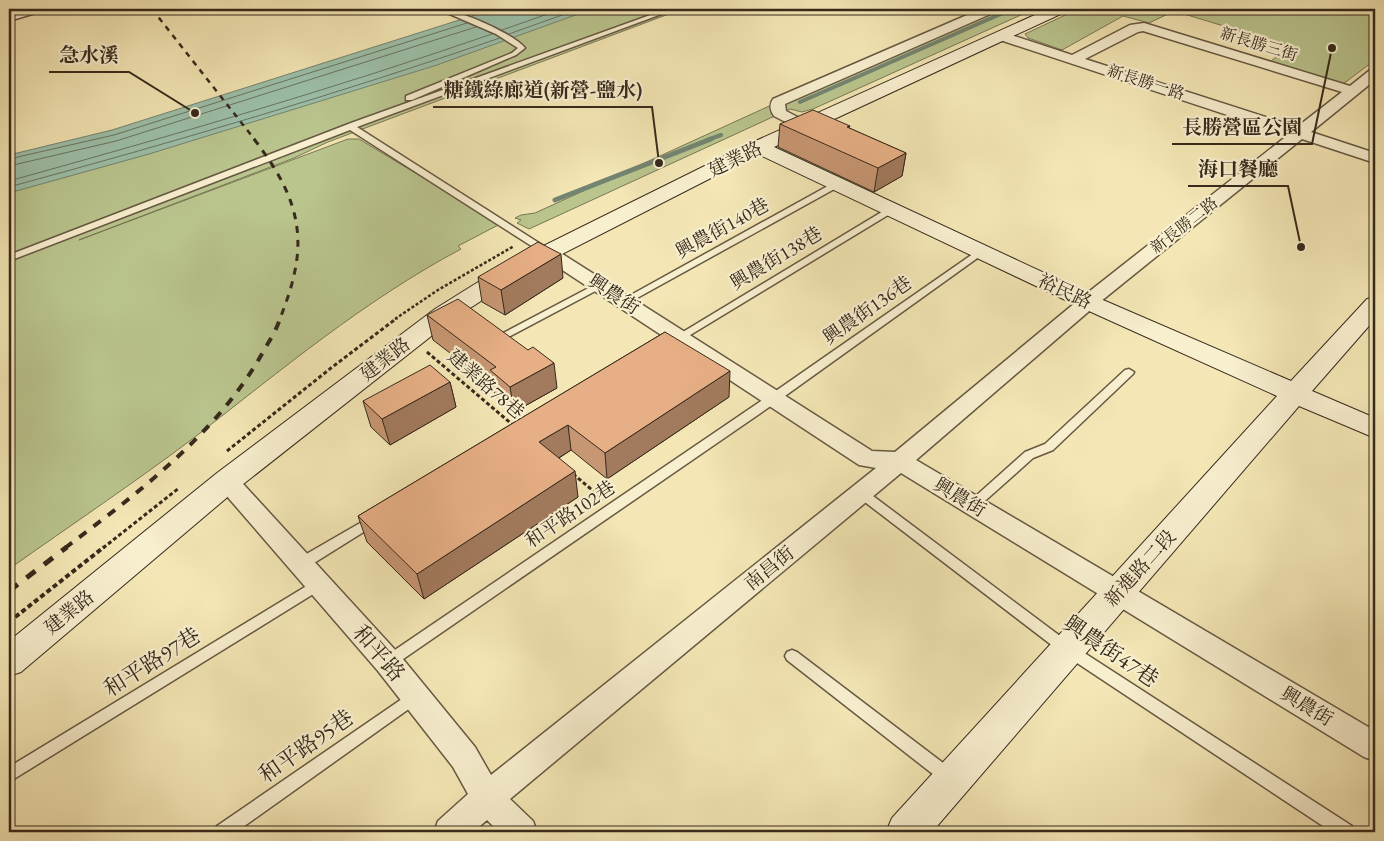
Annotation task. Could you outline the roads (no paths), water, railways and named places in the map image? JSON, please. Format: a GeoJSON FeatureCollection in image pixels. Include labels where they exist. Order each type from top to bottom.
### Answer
{"type":"FeatureCollection","features":[{"type":"Feature","properties":{"kind":"street"},"geometry":{"type":"LineString","coordinates":[[806,127],[779,113],[778,102],[992,9]]}},
{"type":"Feature","properties":{"kind":"street","name":"建業路"},"geometry":{"type":"LineString","coordinates":[[9,661],[227,481],[412,338],[479,290],[547,252],[758,147],[806,127],[1060,9]]}},
{"type":"Feature","properties":{"kind":"street","name":"新長勝三街"},"geometry":{"type":"LineString","coordinates":[[1074,59],[1135,28],[1144,27],[1352,91]]}},
{"type":"Feature","properties":{"kind":"street","name":"新長勝一路"},"geometry":{"type":"LineString","coordinates":[[1002,36],[1375,158]]}},
{"type":"Feature","properties":{"kind":"street","name":"新長勝二路"},"geometry":{"type":"LineString","coordinates":[[1088,302],[1375,73]]}},
{"type":"Feature","properties":{"kind":"street","name":"裕民路"},"geometry":{"type":"LineString","coordinates":[[758,147],[1088,302],[1375,429]]}},
{"type":"Feature","properties":{"kind":"street","name":"興農街"},"geometry":{"type":"LineString","coordinates":[[547,252],[625,301],[671,342],[774,398],[867,458],[900,461],[1375,747]]}},
{"type":"Feature","properties":{"kind":"street","name":"南昌街"},"geometry":{"type":"LineString","coordinates":[[450,832],[486,798],[900,461],[1088,302]]}},
{"type":"Feature","properties":{"kind":"street","name":"新進路二段"},"geometry":{"type":"LineString","coordinates":[[906,832],[1375,304]]}},
{"type":"Feature","properties":{"kind":"street","name":"和平路"},"geometry":{"type":"LineString","coordinates":[[227,481],[388,662],[464,756],[486,798],[521,832]]}},
{"type":"Feature","properties":{"kind":"lane"},"geometry":{"type":"LineString","coordinates":[[9,19],[46,9]]}},
{"type":"Feature","properties":{"kind":"lane"},"geometry":{"type":"LineString","coordinates":[[351,127],[364,117],[514,54],[522,48],[518,43],[501,34],[441,9]]}},
{"type":"Feature","properties":{"kind":"lane"},"geometry":{"type":"LineString","coordinates":[[9,258],[351,127],[672,9]]}},
{"type":"Feature","properties":{"kind":"lane"},"geometry":{"type":"LineString","coordinates":[[351,127],[547,252]]}},
{"type":"Feature","properties":{"kind":"lane","name":"興農街140巷"},"geometry":{"type":"LineString","coordinates":[[625,301],[836,185]]}},
{"type":"Feature","properties":{"kind":"lane","name":"興農街138巷"},"geometry":{"type":"LineString","coordinates":[[671,342],[890,210]]}},
{"type":"Feature","properties":{"kind":"lane","name":"興農街136巷"},"geometry":{"type":"LineString","coordinates":[[774,398],[980,252]]}},
{"type":"Feature","properties":{"kind":"lane"},"geometry":{"type":"LineString","coordinates":[[494,341],[600,285]]}},
{"type":"Feature","properties":{"kind":"lane"},"geometry":{"type":"LineString","coordinates":[[973,505],[1029,455],[1049,447],[1129,372]]}},
{"type":"Feature","properties":{"kind":"lane","name":"和平路102巷"},"geometry":{"type":"LineString","coordinates":[[388,662],[774,398]]}},
{"type":"Feature","properties":{"kind":"lane","name":"興農街47巷"},"geometry":{"type":"LineString","coordinates":[[861,493],[1067,650],[1346,832]]}},
{"type":"Feature","properties":{"kind":"lane","name":"和平路97巷"},"geometry":{"type":"LineString","coordinates":[[9,775],[310,574],[385,513]]}},
{"type":"Feature","properties":{"kind":"lane"},"geometry":{"type":"LineString","coordinates":[[792,656],[952,780]]}},
{"type":"Feature","properties":{"kind":"lane","name":"和平路95巷"},"geometry":{"type":"LineString","coordinates":[[223,832],[415,696]]}},
{"type":"Feature","properties":{"kind":"water"},"geometry":{"type":"Polygon","coordinates":[[[494,9],[592,9],[437,65],[149,154],[9,193],[9,155],[112,130],[494,9]]]}},
{"type":"Feature","properties":{"kind":"waterway"},"geometry":{"type":"LineString","coordinates":[[800,102],[1012,9]]}},
{"type":"Feature","properties":{"kind":"waterway"},"geometry":{"type":"LineString","coordinates":[[707,140],[721,135]]}},
{"type":"Feature","properties":{"kind":"waterway"},"geometry":{"type":"LineString","coordinates":[[555,200],[711,139]]}},
{"type":"Feature","properties":{"kind":"railway"},"geometry":{"type":"LineString","coordinates":[[152,9],[255,140]]}},
{"type":"Feature","properties":{"kind":"railway"},"geometry":{"type":"LineString","coordinates":[[254,139],[276,170],[284,186],[291,202],[298,236],[294,275],[280,319]]}},
{"type":"Feature","properties":{"kind":"railway"},"geometry":{"type":"LineString","coordinates":[[65,548],[148,483],[200,435],[245,381],[273,335],[280,318]]}},
{"type":"Feature","properties":{"kind":"railway"},"geometry":{"type":"LineString","coordinates":[[9,591],[67,547]]}},
{"type":"Feature","properties":{"kind":"place","name":"長勝營區公園"},"geometry":{"type":"Point","coordinates":[1332,48]}},
{"type":"Feature","properties":{"kind":"place","name":"急水溪"},"geometry":{"type":"Point","coordinates":[195,113]}},
{"type":"Feature","properties":{"kind":"place","name":"糖鐵綠廊道(新營-鹽水)"},"geometry":{"type":"Point","coordinates":[659,163]}},
{"type":"Feature","properties":{"kind":"place","name":"海口餐廳"},"geometry":{"type":"Point","coordinates":[1301,247]}}]}
